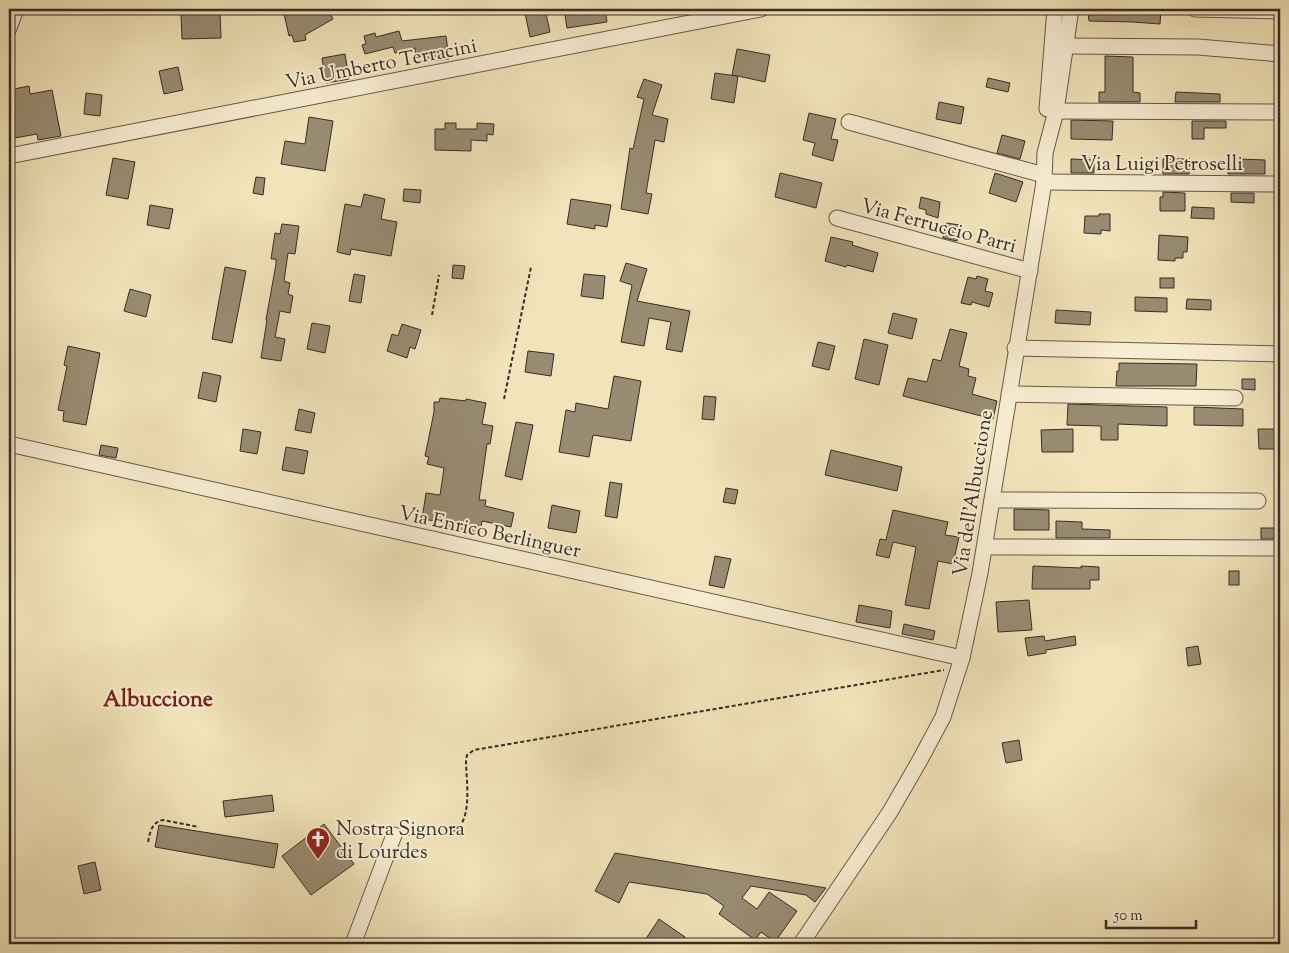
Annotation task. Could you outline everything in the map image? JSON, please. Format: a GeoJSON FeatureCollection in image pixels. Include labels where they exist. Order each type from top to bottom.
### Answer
{"type":"FeatureCollection","features":[{"type":"Feature","properties":{"kind":"street"},"geometry":{"type":"LineString","coordinates":[[9,28],[16,9]]}},
{"type":"Feature","properties":{"kind":"street","name":"Via Umberto Terracini"},"geometry":{"type":"LineString","coordinates":[[9,156],[761,9]]}},
{"type":"Feature","properties":{"kind":"street"},"geometry":{"type":"LineString","coordinates":[[1045,153],[1055,9]]}},
{"type":"Feature","properties":{"kind":"street","name":"Via dell'Albuccione"},"geometry":{"type":"LineString","coordinates":[[801,944],[890,812],[920,760],[943,717],[961,663],[992,500],[1015,348],[1030,271],[1044,178],[1045,153],[1056,111],[1071,9]]}},
{"type":"Feature","properties":{"kind":"street"},"geometry":{"type":"LineString","coordinates":[[1195,9],[1280,11]]}},
{"type":"Feature","properties":{"kind":"street"},"geometry":{"type":"LineString","coordinates":[[1066,46],[1198,47],[1280,54]]}},
{"type":"Feature","properties":{"kind":"street"},"geometry":{"type":"LineString","coordinates":[[1056,111],[1280,112]]}},
{"type":"Feature","properties":{"kind":"street","name":"Via Luigi Petroselli"},"geometry":{"type":"LineString","coordinates":[[849,122],[1044,178],[1280,184]]}},
{"type":"Feature","properties":{"kind":"street","name":"Via Ferruccio Parri"},"geometry":{"type":"LineString","coordinates":[[837,218],[1030,271]]}},
{"type":"Feature","properties":{"kind":"street"},"geometry":{"type":"LineString","coordinates":[[1015,348],[1280,354]]}},
{"type":"Feature","properties":{"kind":"street"},"geometry":{"type":"LineString","coordinates":[[1009,394],[1235,398]]}},
{"type":"Feature","properties":{"kind":"street","name":"Via Enrico Berlinguer"},"geometry":{"type":"LineString","coordinates":[[9,444],[961,663]]}},
{"type":"Feature","properties":{"kind":"street"},"geometry":{"type":"LineString","coordinates":[[992,500],[1258,501]]}},
{"type":"Feature","properties":{"kind":"street"},"geometry":{"type":"LineString","coordinates":[[984,547],[1280,548]]}},
{"type":"Feature","properties":{"kind":"street"},"geometry":{"type":"LineString","coordinates":[[353,944],[394,835]]}},
{"type":"Feature","properties":{"kind":"path"},"geometry":{"type":"LineString","coordinates":[[504,400],[531,267]]}},
{"type":"Feature","properties":{"kind":"path"},"geometry":{"type":"LineString","coordinates":[[432,315],[439,276]]}},
{"type":"Feature","properties":{"kind":"path"},"geometry":{"type":"LineString","coordinates":[[394,835],[447,833],[460,826],[467,811],[467,755],[474,750],[961,663]]}},
{"type":"Feature","properties":{"kind":"path"},"geometry":{"type":"LineString","coordinates":[[148,842],[152,827],[157,821],[163,820],[199,827]]}},
{"type":"Feature","properties":{"kind":"building"},"geometry":{"type":"Polygon","coordinates":[[[283,9],[300,9],[301,15],[313,9],[328,9],[333,19],[305,35],[306,40],[294,42],[292,35],[289,36],[283,9]]]}},
{"type":"Feature","properties":{"kind":"building"},"geometry":{"type":"Polygon","coordinates":[[[545,9],[550,32],[530,37],[525,13],[545,9]]]}},
{"type":"Feature","properties":{"kind":"building"},"geometry":{"type":"Polygon","coordinates":[[[564,9],[605,9],[607,22],[567,28],[564,9]]]}},
{"type":"Feature","properties":{"kind":"building"},"geometry":{"type":"Polygon","coordinates":[[[1094,9],[1161,9],[1160,24],[1089,21],[1088,12],[1094,12],[1094,9]]]}},
{"type":"Feature","properties":{"kind":"building"},"geometry":{"type":"Polygon","coordinates":[[[220,12],[221,38],[182,39],[181,13],[220,12]]]}},
{"type":"Feature","properties":{"kind":"building"},"geometry":{"type":"Polygon","coordinates":[[[399,31],[402,41],[446,36],[449,59],[417,63],[415,48],[395,53],[393,47],[365,54],[362,45],[366,44],[364,36],[375,33],[376,37],[399,31]]]}},
{"type":"Feature","properties":{"kind":"building"},"geometry":{"type":"Polygon","coordinates":[[[737,49],[770,55],[765,82],[738,76],[734,103],[711,99],[715,73],[737,76],[732,75],[737,49]]]}},
{"type":"Feature","properties":{"kind":"building"},"geometry":{"type":"Polygon","coordinates":[[[345,54],[349,79],[326,83],[322,58],[345,54]]]}},
{"type":"Feature","properties":{"kind":"building"},"geometry":{"type":"Polygon","coordinates":[[[1105,56],[1133,57],[1133,92],[1140,93],[1140,102],[1099,102],[1099,92],[1105,92],[1105,56]]]}},
{"type":"Feature","properties":{"kind":"building"},"geometry":{"type":"Polygon","coordinates":[[[178,67],[183,90],[164,94],[159,71],[178,67]]]}},
{"type":"Feature","properties":{"kind":"building"},"geometry":{"type":"Polygon","coordinates":[[[988,78],[1010,83],[1008,92],[986,87],[988,78]]]}},
{"type":"Feature","properties":{"kind":"building"},"geometry":{"type":"Polygon","coordinates":[[[644,79],[662,85],[652,115],[668,119],[664,142],[655,140],[646,193],[652,194],[648,214],[621,209],[630,148],[633,149],[644,99],[637,97],[644,79]]]}},
{"type":"Feature","properties":{"kind":"building"},"geometry":{"type":"Polygon","coordinates":[[[29,86],[30,94],[52,90],[61,136],[38,140],[37,134],[9,139],[9,90],[29,86]]]}},
{"type":"Feature","properties":{"kind":"building"},"geometry":{"type":"Polygon","coordinates":[[[1176,92],[1220,94],[1220,102],[1175,102],[1176,92]]]}},
{"type":"Feature","properties":{"kind":"building"},"geometry":{"type":"Polygon","coordinates":[[[86,93],[102,95],[100,116],[84,114],[86,93]]]}},
{"type":"Feature","properties":{"kind":"building"},"geometry":{"type":"Polygon","coordinates":[[[939,102],[964,107],[961,124],[936,119],[939,102]]]}},
{"type":"Feature","properties":{"kind":"building"},"geometry":{"type":"Polygon","coordinates":[[[809,113],[836,119],[831,139],[838,140],[833,161],[812,155],[815,143],[803,140],[809,113]]]}},
{"type":"Feature","properties":{"kind":"building"},"geometry":{"type":"Polygon","coordinates":[[[309,117],[333,121],[325,171],[281,164],[285,141],[305,144],[309,117]]]}},
{"type":"Feature","properties":{"kind":"building"},"geometry":{"type":"Polygon","coordinates":[[[1071,120],[1113,121],[1112,140],[1071,139],[1071,120]]]}},
{"type":"Feature","properties":{"kind":"building"},"geometry":{"type":"Polygon","coordinates":[[[1192,121],[1226,121],[1226,128],[1204,128],[1204,139],[1192,139],[1192,121]]]}},
{"type":"Feature","properties":{"kind":"building"},"geometry":{"type":"Polygon","coordinates":[[[445,123],[456,123],[456,129],[477,129],[477,123],[494,124],[493,135],[487,134],[487,141],[471,140],[471,151],[435,150],[435,129],[445,129],[445,123]]]}},
{"type":"Feature","properties":{"kind":"building"},"geometry":{"type":"Polygon","coordinates":[[[1002,135],[1025,141],[1020,159],[997,153],[1002,135]]]}},
{"type":"Feature","properties":{"kind":"building"},"geometry":{"type":"Polygon","coordinates":[[[113,158],[135,162],[128,199],[106,195],[113,158]]]}},
{"type":"Feature","properties":{"kind":"building"},"geometry":{"type":"Polygon","coordinates":[[[1071,159],[1094,160],[1094,173],[1071,173],[1071,159]]]}},
{"type":"Feature","properties":{"kind":"building"},"geometry":{"type":"Polygon","coordinates":[[[1163,159],[1190,159],[1189,174],[1163,174],[1163,159]]]}},
{"type":"Feature","properties":{"kind":"building"},"geometry":{"type":"Polygon","coordinates":[[[1239,159],[1265,160],[1265,174],[1228,174],[1228,170],[1239,170],[1239,159]]]}},
{"type":"Feature","properties":{"kind":"building"},"geometry":{"type":"Polygon","coordinates":[[[780,173],[822,183],[816,208],[775,197],[780,173]]]}},
{"type":"Feature","properties":{"kind":"building"},"geometry":{"type":"Polygon","coordinates":[[[995,173],[1023,182],[1016,202],[989,193],[995,173]]]}},
{"type":"Feature","properties":{"kind":"building"},"geometry":{"type":"Polygon","coordinates":[[[256,177],[265,178],[263,195],[253,193],[256,177]]]}},
{"type":"Feature","properties":{"kind":"building"},"geometry":{"type":"Polygon","coordinates":[[[404,189],[421,190],[420,203],[403,201],[404,189]]]}},
{"type":"Feature","properties":{"kind":"building"},"geometry":{"type":"Polygon","coordinates":[[[1163,192],[1185,193],[1185,211],[1160,211],[1160,197],[1163,197],[1163,192]]]}},
{"type":"Feature","properties":{"kind":"building"},"geometry":{"type":"Polygon","coordinates":[[[1231,193],[1254,193],[1254,203],[1231,202],[1231,193]]]}},
{"type":"Feature","properties":{"kind":"building"},"geometry":{"type":"Polygon","coordinates":[[[364,194],[385,199],[381,219],[397,222],[391,256],[351,249],[350,255],[337,252],[345,204],[361,207],[364,194]]]}},
{"type":"Feature","properties":{"kind":"building"},"geometry":{"type":"Polygon","coordinates":[[[921,197],[940,202],[938,218],[926,214],[926,210],[919,208],[921,197]]]}},
{"type":"Feature","properties":{"kind":"building"},"geometry":{"type":"Polygon","coordinates":[[[571,199],[611,205],[607,227],[595,225],[595,229],[567,224],[571,199]]]}},
{"type":"Feature","properties":{"kind":"building"},"geometry":{"type":"Polygon","coordinates":[[[150,205],[173,209],[169,229],[147,225],[150,205]]]}},
{"type":"Feature","properties":{"kind":"building"},"geometry":{"type":"Polygon","coordinates":[[[1192,207],[1214,208],[1214,219],[1191,218],[1192,207]]]}},
{"type":"Feature","properties":{"kind":"building"},"geometry":{"type":"Polygon","coordinates":[[[1099,214],[1110,214],[1110,231],[1101,230],[1101,234],[1084,233],[1085,216],[1099,216],[1099,214]]]}},
{"type":"Feature","properties":{"kind":"building"},"geometry":{"type":"Polygon","coordinates":[[[946,223],[960,225],[957,241],[943,238],[946,223]]]}},
{"type":"Feature","properties":{"kind":"building"},"geometry":{"type":"Polygon","coordinates":[[[282,224],[299,226],[295,254],[288,253],[284,281],[290,283],[288,294],[293,296],[290,313],[280,311],[275,337],[285,339],[281,361],[261,358],[276,264],[276,259],[271,259],[275,233],[280,234],[282,224]]]}},
{"type":"Feature","properties":{"kind":"building"},"geometry":{"type":"Polygon","coordinates":[[[1159,235],[1188,237],[1187,252],[1183,252],[1183,258],[1175,258],[1175,261],[1158,260],[1159,235]]]}},
{"type":"Feature","properties":{"kind":"building"},"geometry":{"type":"Polygon","coordinates":[[[831,237],[853,242],[852,245],[878,253],[873,272],[825,261],[831,237]]]}},
{"type":"Feature","properties":{"kind":"building"},"geometry":{"type":"Polygon","coordinates":[[[626,263],[647,269],[637,301],[690,311],[682,352],[666,349],[671,322],[649,318],[644,346],[621,342],[632,285],[620,281],[626,263]]]}},
{"type":"Feature","properties":{"kind":"building"},"geometry":{"type":"Polygon","coordinates":[[[453,265],[465,266],[463,279],[452,278],[453,265]]]}},
{"type":"Feature","properties":{"kind":"building"},"geometry":{"type":"Polygon","coordinates":[[[225,267],[246,271],[232,343],[212,339],[225,267]]]}},
{"type":"Feature","properties":{"kind":"building"},"geometry":{"type":"Polygon","coordinates":[[[354,274],[365,276],[361,303],[349,301],[354,274]]]}},
{"type":"Feature","properties":{"kind":"building"},"geometry":{"type":"Polygon","coordinates":[[[584,274],[605,276],[603,299],[581,296],[584,274]]]}},
{"type":"Feature","properties":{"kind":"building"},"geometry":{"type":"Polygon","coordinates":[[[977,276],[988,279],[985,291],[993,293],[989,307],[972,302],[971,305],[961,303],[968,277],[976,279],[977,276]]]}},
{"type":"Feature","properties":{"kind":"building"},"geometry":{"type":"Polygon","coordinates":[[[1160,278],[1174,278],[1174,288],[1160,288],[1160,278]]]}},
{"type":"Feature","properties":{"kind":"building"},"geometry":{"type":"Polygon","coordinates":[[[130,289],[151,295],[146,317],[124,311],[130,289]]]}},
{"type":"Feature","properties":{"kind":"building"},"geometry":{"type":"Polygon","coordinates":[[[1135,297],[1167,298],[1167,312],[1135,311],[1135,297]]]}},
{"type":"Feature","properties":{"kind":"building"},"geometry":{"type":"Polygon","coordinates":[[[1187,299],[1211,300],[1211,310],[1186,309],[1187,299]]]}},
{"type":"Feature","properties":{"kind":"building"},"geometry":{"type":"Polygon","coordinates":[[[1056,310],[1091,312],[1090,325],[1055,323],[1056,310]]]}},
{"type":"Feature","properties":{"kind":"building"},"geometry":{"type":"Polygon","coordinates":[[[893,313],[917,319],[912,339],[888,333],[893,313]]]}},
{"type":"Feature","properties":{"kind":"building"},"geometry":{"type":"Polygon","coordinates":[[[312,323],[330,326],[325,353],[307,349],[312,323]]]}},
{"type":"Feature","properties":{"kind":"building"},"geometry":{"type":"Polygon","coordinates":[[[402,324],[421,330],[415,349],[410,347],[407,358],[387,351],[392,334],[398,336],[402,324]]]}},
{"type":"Feature","properties":{"kind":"building"},"geometry":{"type":"Polygon","coordinates":[[[950,329],[967,333],[959,366],[969,369],[968,376],[976,378],[972,394],[997,401],[993,419],[903,396],[908,378],[927,382],[933,359],[941,361],[950,329]]]}},
{"type":"Feature","properties":{"kind":"building"},"geometry":{"type":"Polygon","coordinates":[[[864,339],[888,345],[879,385],[855,379],[864,339]]]}},
{"type":"Feature","properties":{"kind":"building"},"geometry":{"type":"Polygon","coordinates":[[[818,342],[835,346],[829,370],[812,366],[818,342]]]}},
{"type":"Feature","properties":{"kind":"building"},"geometry":{"type":"Polygon","coordinates":[[[68,346],[100,353],[86,425],[63,421],[64,411],[58,410],[67,366],[64,365],[68,346]]]}},
{"type":"Feature","properties":{"kind":"building"},"geometry":{"type":"Polygon","coordinates":[[[528,351],[554,354],[551,376],[525,372],[528,351]]]}},
{"type":"Feature","properties":{"kind":"building"},"geometry":{"type":"Polygon","coordinates":[[[1119,363],[1197,364],[1196,386],[1116,386],[1119,363]]]}},
{"type":"Feature","properties":{"kind":"building"},"geometry":{"type":"Polygon","coordinates":[[[203,372],[221,376],[216,402],[198,398],[203,372]]]}},
{"type":"Feature","properties":{"kind":"building"},"geometry":{"type":"Polygon","coordinates":[[[614,376],[641,381],[631,441],[593,435],[589,457],[559,452],[566,410],[575,412],[576,403],[608,409],[614,376]]]}},
{"type":"Feature","properties":{"kind":"building"},"geometry":{"type":"Polygon","coordinates":[[[1242,379],[1255,379],[1255,390],[1242,389],[1242,379]]]}},
{"type":"Feature","properties":{"kind":"building"},"geometry":{"type":"Polygon","coordinates":[[[704,396],[716,397],[714,420],[702,419],[704,396]]]}},
{"type":"Feature","properties":{"kind":"building"},"geometry":{"type":"Polygon","coordinates":[[[440,398],[466,401],[466,399],[486,403],[482,424],[493,426],[490,444],[487,444],[479,500],[486,500],[485,506],[514,513],[511,527],[482,521],[480,535],[442,529],[443,522],[422,519],[426,493],[440,495],[444,468],[427,464],[429,457],[425,456],[434,412],[434,402],[439,402],[440,398]]]}},
{"type":"Feature","properties":{"kind":"building"},"geometry":{"type":"Polygon","coordinates":[[[1068,404],[1167,407],[1167,426],[1118,424],[1118,440],[1101,440],[1101,426],[1067,425],[1068,404]]]}},
{"type":"Feature","properties":{"kind":"building"},"geometry":{"type":"Polygon","coordinates":[[[1194,407],[1243,409],[1243,426],[1194,425],[1194,407]]]}},
{"type":"Feature","properties":{"kind":"building"},"geometry":{"type":"Polygon","coordinates":[[[299,409],[315,413],[311,433],[295,430],[299,409]]]}},
{"type":"Feature","properties":{"kind":"building"},"geometry":{"type":"Polygon","coordinates":[[[516,422],[533,425],[522,480],[505,476],[516,422]]]}},
{"type":"Feature","properties":{"kind":"building"},"geometry":{"type":"Polygon","coordinates":[[[243,429],[261,432],[257,454],[240,451],[243,429]]]}},
{"type":"Feature","properties":{"kind":"building"},"geometry":{"type":"Polygon","coordinates":[[[1073,429],[1073,452],[1042,452],[1041,430],[1073,429]]]}},
{"type":"Feature","properties":{"kind":"building"},"geometry":{"type":"Polygon","coordinates":[[[1258,429],[1280,429],[1280,449],[1259,449],[1258,429]]]}},
{"type":"Feature","properties":{"kind":"building"},"geometry":{"type":"Polygon","coordinates":[[[101,445],[118,448],[116,458],[99,455],[101,445]]]}},
{"type":"Feature","properties":{"kind":"building"},"geometry":{"type":"Polygon","coordinates":[[[286,447],[308,451],[304,474],[282,470],[286,447]]]}},
{"type":"Feature","properties":{"kind":"building"},"geometry":{"type":"Polygon","coordinates":[[[831,450],[902,467],[897,491],[825,475],[831,450]]]}},
{"type":"Feature","properties":{"kind":"building"},"geometry":{"type":"Polygon","coordinates":[[[610,482],[622,484],[617,518],[605,516],[610,482]]]}},
{"type":"Feature","properties":{"kind":"building"},"geometry":{"type":"Polygon","coordinates":[[[726,488],[738,490],[735,504],[723,502],[726,488]]]}},
{"type":"Feature","properties":{"kind":"building"},"geometry":{"type":"Polygon","coordinates":[[[552,505],[580,511],[576,533],[548,528],[552,505]]]}},
{"type":"Feature","properties":{"kind":"building"},"geometry":{"type":"Polygon","coordinates":[[[1014,509],[1049,510],[1049,530],[1014,530],[1014,509]]]}},
{"type":"Feature","properties":{"kind":"building"},"geometry":{"type":"Polygon","coordinates":[[[893,510],[948,522],[945,535],[959,537],[953,564],[938,561],[929,609],[905,605],[916,547],[893,542],[889,558],[876,555],[880,539],[886,540],[893,510]]]}},
{"type":"Feature","properties":{"kind":"building"},"geometry":{"type":"Polygon","coordinates":[[[1056,521],[1082,522],[1082,529],[1110,530],[1110,538],[1056,538],[1056,521]]]}},
{"type":"Feature","properties":{"kind":"building"},"geometry":{"type":"Polygon","coordinates":[[[1261,528],[1280,528],[1280,539],[1261,539],[1261,528]]]}},
{"type":"Feature","properties":{"kind":"building"},"geometry":{"type":"Polygon","coordinates":[[[715,556],[731,559],[724,588],[709,585],[715,556]]]}},
{"type":"Feature","properties":{"kind":"building"},"geometry":{"type":"Polygon","coordinates":[[[1033,566],[1099,567],[1099,580],[1090,580],[1090,589],[1032,589],[1033,566]]]}},
{"type":"Feature","properties":{"kind":"building"},"geometry":{"type":"Polygon","coordinates":[[[1229,571],[1239,571],[1239,585],[1229,585],[1229,571]]]}},
{"type":"Feature","properties":{"kind":"building"},"geometry":{"type":"Polygon","coordinates":[[[1029,600],[1032,630],[998,632],[996,602],[1029,600]]]}},
{"type":"Feature","properties":{"kind":"building"},"geometry":{"type":"Polygon","coordinates":[[[859,605],[892,611],[890,628],[856,622],[859,605]]]}},
{"type":"Feature","properties":{"kind":"building"},"geometry":{"type":"Polygon","coordinates":[[[904,624],[935,631],[933,640],[902,634],[904,624]]]}},
{"type":"Feature","properties":{"kind":"building"},"geometry":{"type":"Polygon","coordinates":[[[1044,636],[1045,641],[1075,636],[1076,645],[1046,650],[1046,653],[1028,656],[1025,638],[1044,636]]]}},
{"type":"Feature","properties":{"kind":"building"},"geometry":{"type":"Polygon","coordinates":[[[1198,646],[1201,664],[1188,666],[1186,648],[1198,646]]]}},
{"type":"Feature","properties":{"kind":"building"},"geometry":{"type":"Polygon","coordinates":[[[1019,740],[1022,760],[1006,763],[1002,743],[1019,740]]]}},
{"type":"Feature","properties":{"kind":"building"},"geometry":{"type":"Polygon","coordinates":[[[272,795],[274,811],[225,817],[223,801],[272,795]]]}},
{"type":"Feature","properties":{"kind":"building","name":"Nostra Signora di Lourdes"},"geometry":{"type":"Polygon","coordinates":[[[324,824],[354,864],[311,895],[282,856],[324,824]]]}},
{"type":"Feature","properties":{"kind":"building"},"geometry":{"type":"Polygon","coordinates":[[[159,825],[278,844],[274,868],[155,847],[159,825]]]}},
{"type":"Feature","properties":{"kind":"building"},"geometry":{"type":"Polygon","coordinates":[[[615,853],[826,888],[815,902],[806,895],[751,886],[742,898],[757,909],[769,892],[797,911],[775,942],[761,932],[755,940],[719,914],[724,906],[707,894],[629,882],[619,903],[595,891],[615,853]]]}},
{"type":"Feature","properties":{"kind":"building"},"geometry":{"type":"Polygon","coordinates":[[[95,862],[101,890],[84,894],[78,866],[95,862]]]}},
{"type":"Feature","properties":{"kind":"building"},"geometry":{"type":"Polygon","coordinates":[[[659,919],[685,937],[680,944],[651,944],[645,940],[659,919]]]}},
{"type":"Feature","properties":{"kind":"place","name":"Nostra Signora di Lourdes"},"geometry":{"type":"Point","coordinates":[318,860]}},
{"type":"Feature","properties":{"kind":"district","name":"Albuccione"},"geometry":{"type":"Point","coordinates":[158,698]}}]}
